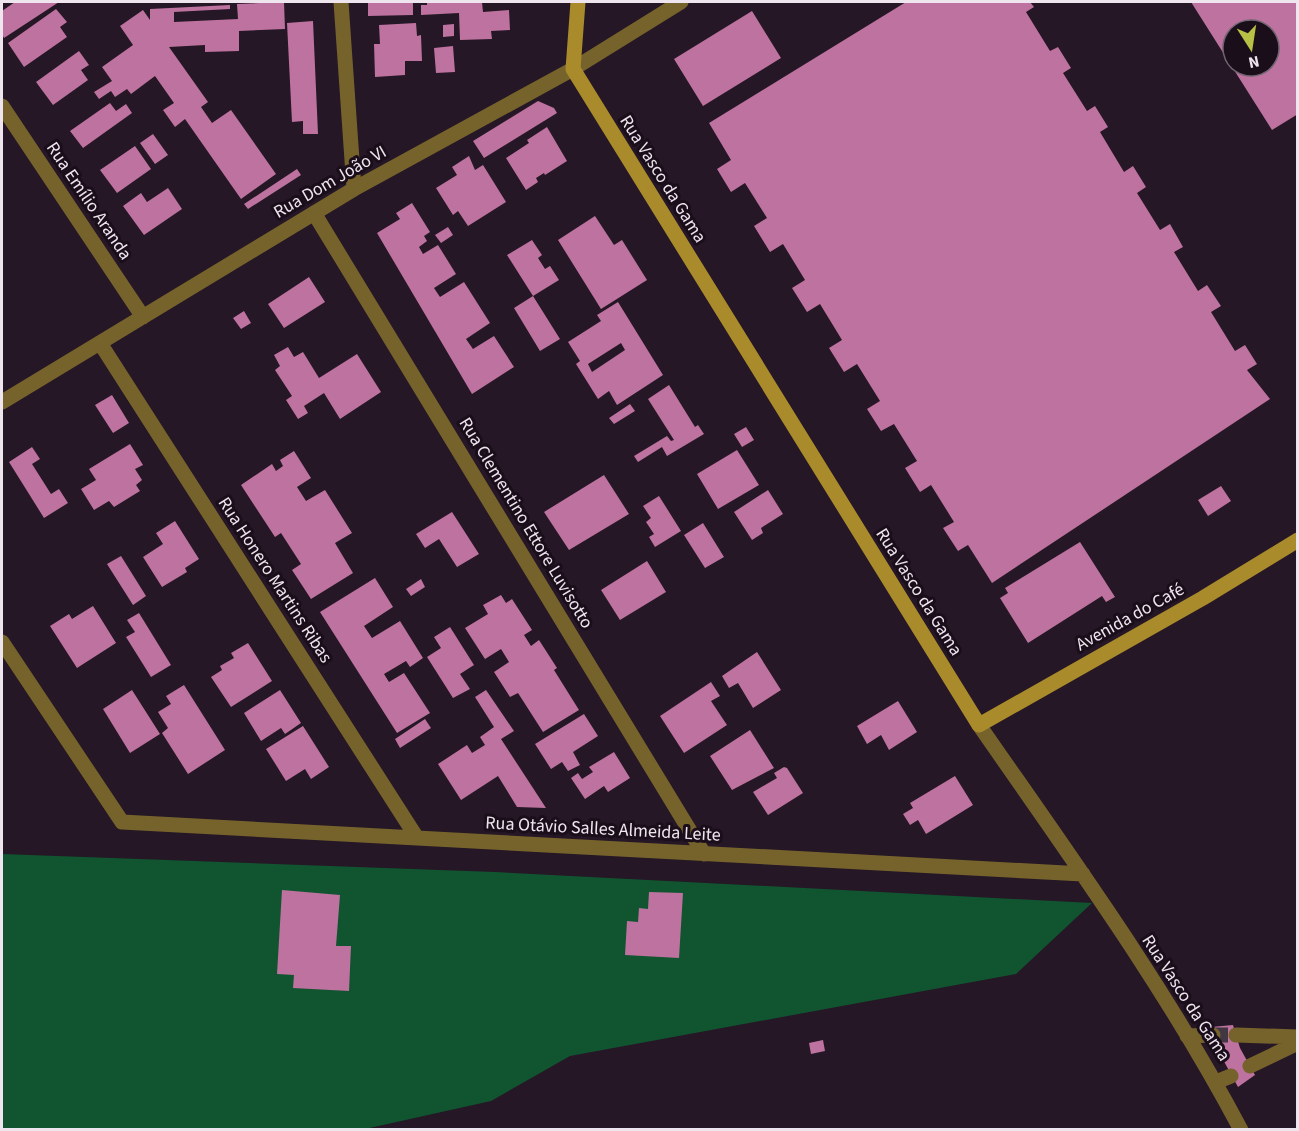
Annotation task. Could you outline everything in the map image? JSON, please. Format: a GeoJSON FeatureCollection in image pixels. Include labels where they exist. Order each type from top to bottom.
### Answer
{"type":"FeatureCollection","features":[{"type":"Feature","properties":{"kind":"street"},"geometry":{"type":"LineString","coordinates":[[341,2],[354,189]]}},
{"type":"Feature","properties":{"kind":"street"},"geometry":{"type":"LineString","coordinates":[[573,69],[578,2]]}},
{"type":"Feature","properties":{"kind":"street","name":"Rua Dom João VI"},"geometry":{"type":"LineString","coordinates":[[2,402],[354,189],[573,69],[681,2]]}},
{"type":"Feature","properties":{"kind":"street","name":"Rua Vasco da Gama"},"geometry":{"type":"LineString","coordinates":[[573,69],[979,725],[1083,874],[1216,1082],[1241,1130]]}},
{"type":"Feature","properties":{"kind":"street","name":"Rua Emílio Aranda"},"geometry":{"type":"LineString","coordinates":[[2,106],[144,317]]}},
{"type":"Feature","properties":{"kind":"street","name":"Rua Clementino Ettore Luvisotto"},"geometry":{"type":"LineString","coordinates":[[314,213],[704,854]]}},
{"type":"Feature","properties":{"kind":"street","name":"Rua Honero Martins Ribas"},"geometry":{"type":"LineString","coordinates":[[100,343],[417,838]]}},
{"type":"Feature","properties":{"kind":"street","name":"Avenida do Café"},"geometry":{"type":"LineString","coordinates":[[979,725],[1193,604],[1298,540]]}},
{"type":"Feature","properties":{"kind":"street","name":"Rua Otávio Salles Almeida Leite"},"geometry":{"type":"LineString","coordinates":[[2,642],[122,822],[1083,874]]}},
{"type":"Feature","properties":{"kind":"street"},"geometry":{"type":"LineString","coordinates":[[1187,1036],[1213,1035]]}},
{"type":"Feature","properties":{"kind":"street"},"geometry":{"type":"LineString","coordinates":[[1236,1035],[1298,1036]]}},
{"type":"Feature","properties":{"kind":"street"},"geometry":{"type":"LineString","coordinates":[[1250,1066],[1298,1043]]}},
{"type":"Feature","properties":{"kind":"street"},"geometry":{"type":"LineString","coordinates":[[1216,1082],[1231,1076]]}},
{"type":"Feature","properties":{"kind":"green space"},"geometry":{"type":"Polygon","coordinates":[[[2,854],[495,872],[1092,903],[1016,974],[570,1056],[491,1101],[365,1129],[2,1130],[2,854]]]}},
{"type":"Feature","properties":{"kind":"building"},"geometry":{"type":"Polygon","coordinates":[[[15,2],[59,2],[4,38],[2,11],[15,2]]]}},
{"type":"Feature","properties":{"kind":"building"},"geometry":{"type":"Polygon","coordinates":[[[284,2],[285,29],[239,31],[239,51],[205,52],[205,45],[169,47],[208,102],[201,107],[212,123],[231,110],[276,174],[241,199],[185,119],[175,127],[163,110],[174,103],[155,76],[131,94],[127,89],[115,97],[111,91],[99,99],[94,92],[112,81],[102,67],[133,45],[120,26],[143,10],[150,20],[150,9],[230,5],[230,9],[174,12],[174,22],[238,19],[237,4],[284,2]]]}},
{"type":"Feature","properties":{"kind":"building"},"geometry":{"type":"Polygon","coordinates":[[[368,2],[413,2],[413,15],[368,16],[368,2]]]}},
{"type":"Feature","properties":{"kind":"building"},"geometry":{"type":"Polygon","coordinates":[[[427,2],[482,2],[483,12],[509,10],[510,30],[491,31],[492,39],[460,40],[459,13],[421,15],[421,5],[427,5],[427,2]]]}},
{"type":"Feature","properties":{"kind":"building"},"geometry":{"type":"Polygon","coordinates":[[[906,2],[1030,2],[1034,7],[1026,12],[1050,51],[1058,47],[1071,68],[1063,73],[1087,111],[1095,106],[1108,127],[1100,132],[1124,172],[1133,166],[1146,187],[1137,193],[1160,230],[1170,224],[1183,247],[1174,252],[1198,291],[1207,285],[1221,306],[1211,312],[1235,351],[1245,345],[1257,364],[1247,370],[1270,399],[992,583],[968,545],[958,551],[943,528],[954,522],[931,485],[920,492],[905,468],[917,461],[894,424],[881,431],[867,409],[880,401],[857,364],[844,372],[829,348],[842,340],[820,304],[807,312],[792,288],[805,280],[783,244],[770,252],[754,226],[767,218],[745,183],[731,192],[717,169],[731,160],[709,123],[906,2]]]}},
{"type":"Feature","properties":{"kind":"building"},"geometry":{"type":"Polygon","coordinates":[[[1191,2],[1298,2],[1298,114],[1272,130],[1239,78],[1281,78],[1281,18],[1221,18],[1221,49],[1191,2]]]}},
{"type":"Feature","properties":{"kind":"building"},"geometry":{"type":"Polygon","coordinates":[[[56,9],[67,22],[60,27],[67,37],[24,67],[8,43],[56,9]]]}},
{"type":"Feature","properties":{"kind":"building"},"geometry":{"type":"Polygon","coordinates":[[[752,11],[781,58],[703,106],[674,59],[752,11]]]}},
{"type":"Feature","properties":{"kind":"building"},"geometry":{"type":"Polygon","coordinates":[[[313,21],[318,134],[303,134],[303,121],[292,122],[287,23],[313,21]]]}},
{"type":"Feature","properties":{"kind":"building"},"geometry":{"type":"Polygon","coordinates":[[[416,23],[417,36],[421,35],[422,61],[405,61],[405,75],[375,77],[374,44],[380,44],[379,25],[416,23]]]}},
{"type":"Feature","properties":{"kind":"building"},"geometry":{"type":"Polygon","coordinates":[[[454,24],[454,36],[443,37],[443,25],[454,24]]]}},
{"type":"Feature","properties":{"kind":"building"},"geometry":{"type":"Polygon","coordinates":[[[453,46],[455,72],[436,73],[434,48],[453,46]]]}},
{"type":"Feature","properties":{"kind":"building"},"geometry":{"type":"Polygon","coordinates":[[[79,51],[89,65],[81,70],[88,80],[53,105],[36,82],[79,51]]]}},
{"type":"Feature","properties":{"kind":"building"},"geometry":{"type":"Polygon","coordinates":[[[538,101],[554,108],[557,113],[484,158],[473,141],[538,101]]]}},
{"type":"Feature","properties":{"kind":"building"},"geometry":{"type":"Polygon","coordinates":[[[110,103],[116,111],[126,104],[132,113],[83,148],[70,131],[110,103]]]}},
{"type":"Feature","properties":{"kind":"building"},"geometry":{"type":"Polygon","coordinates":[[[547,127],[567,161],[536,178],[538,182],[526,190],[506,158],[529,143],[527,140],[547,127]]]}},
{"type":"Feature","properties":{"kind":"building"},"geometry":{"type":"Polygon","coordinates":[[[153,134],[168,155],[155,164],[140,143],[153,134]]]}},
{"type":"Feature","properties":{"kind":"building"},"geometry":{"type":"Polygon","coordinates":[[[135,146],[151,169],[117,193],[100,170],[135,146]]]}},
{"type":"Feature","properties":{"kind":"building"},"geometry":{"type":"Polygon","coordinates":[[[469,156],[475,170],[483,165],[506,202],[468,226],[458,211],[453,215],[436,188],[457,175],[452,167],[469,156]]]}},
{"type":"Feature","properties":{"kind":"building"},"geometry":{"type":"Polygon","coordinates":[[[297,169],[301,175],[248,209],[244,204],[297,169]]]}},
{"type":"Feature","properties":{"kind":"building"},"geometry":{"type":"Polygon","coordinates":[[[168,188],[182,209],[144,235],[123,206],[141,193],[147,202],[168,188]]]}},
{"type":"Feature","properties":{"kind":"building"},"geometry":{"type":"Polygon","coordinates":[[[412,203],[430,232],[424,236],[427,241],[419,247],[423,254],[438,245],[456,274],[434,288],[440,297],[464,282],[490,323],[466,339],[473,349],[494,336],[514,367],[472,394],[377,233],[400,219],[396,213],[412,203]]]}},
{"type":"Feature","properties":{"kind":"building"},"geometry":{"type":"Polygon","coordinates":[[[595,216],[614,245],[622,240],[647,280],[601,309],[558,240],[595,216]]]}},
{"type":"Feature","properties":{"kind":"building"},"geometry":{"type":"Polygon","coordinates":[[[448,227],[453,235],[441,243],[435,235],[448,227]]]}},
{"type":"Feature","properties":{"kind":"building"},"geometry":{"type":"Polygon","coordinates":[[[532,240],[542,255],[538,258],[545,269],[550,266],[559,280],[533,296],[507,255],[532,240]]]}},
{"type":"Feature","properties":{"kind":"building"},"geometry":{"type":"Polygon","coordinates":[[[309,277],[325,302],[284,328],[268,304],[309,277]]]}},
{"type":"Feature","properties":{"kind":"building"},"geometry":{"type":"Polygon","coordinates":[[[533,296],[560,339],[540,351],[514,308],[533,296]]]}},
{"type":"Feature","properties":{"kind":"building"},"geometry":{"type":"Polygon","coordinates":[[[618,302],[663,375],[617,405],[609,391],[598,399],[576,364],[580,361],[568,342],[601,321],[597,315],[618,302]],[[621,343],[588,364],[592,372],[625,350],[621,343]]]}},
{"type":"Feature","properties":{"kind":"building"},"geometry":{"type":"Polygon","coordinates":[[[244,311],[251,323],[241,329],[233,318],[244,311]]]}},
{"type":"Feature","properties":{"kind":"building"},"geometry":{"type":"Polygon","coordinates":[[[288,347],[294,357],[303,352],[319,378],[357,354],[381,392],[340,419],[324,393],[304,406],[308,413],[298,419],[286,400],[292,396],[275,370],[280,366],[274,355],[288,347]]]}},
{"type":"Feature","properties":{"kind":"building"},"geometry":{"type":"Polygon","coordinates":[[[669,385],[695,427],[698,425],[704,434],[667,456],[662,447],[638,462],[634,456],[667,436],[671,441],[674,440],[648,399],[669,385]]]}},
{"type":"Feature","properties":{"kind":"building"},"geometry":{"type":"Polygon","coordinates":[[[112,395],[129,423],[113,433],[95,405],[112,395]]]}},
{"type":"Feature","properties":{"kind":"building"},"geometry":{"type":"Polygon","coordinates":[[[630,404],[635,411],[614,424],[609,418],[630,404]]]}},
{"type":"Feature","properties":{"kind":"building"},"geometry":{"type":"Polygon","coordinates":[[[746,427],[754,440],[742,447],[734,434],[746,427]]]}},
{"type":"Feature","properties":{"kind":"building"},"geometry":{"type":"Polygon","coordinates":[[[130,444],[143,465],[135,469],[142,480],[136,485],[140,491],[114,507],[109,501],[94,510],[81,489],[96,480],[89,469],[130,444]]]}},
{"type":"Feature","properties":{"kind":"building"},"geometry":{"type":"Polygon","coordinates":[[[32,447],[40,459],[32,464],[51,494],[59,489],[68,503],[44,518],[9,462],[32,447]]]}},
{"type":"Feature","properties":{"kind":"building"},"geometry":{"type":"Polygon","coordinates":[[[737,450],[759,485],[718,509],[697,474],[737,450]]]}},
{"type":"Feature","properties":{"kind":"building"},"geometry":{"type":"Polygon","coordinates":[[[294,451],[311,478],[297,487],[306,501],[325,490],[352,533],[335,543],[353,573],[311,599],[292,570],[301,564],[281,533],[275,537],[241,485],[272,464],[276,471],[283,466],[280,460],[294,451]]]}},
{"type":"Feature","properties":{"kind":"building"},"geometry":{"type":"Polygon","coordinates":[[[604,475],[629,514],[569,550],[544,512],[604,475]]]}},
{"type":"Feature","properties":{"kind":"building"},"geometry":{"type":"Polygon","coordinates":[[[1221,486],[1231,501],[1208,516],[1198,500],[1221,486]]]}},
{"type":"Feature","properties":{"kind":"building"},"geometry":{"type":"Polygon","coordinates":[[[768,490],[783,514],[761,528],[763,533],[752,540],[734,512],[768,490]]]}},
{"type":"Feature","properties":{"kind":"building"},"geometry":{"type":"Polygon","coordinates":[[[659,496],[681,531],[655,547],[649,537],[654,534],[646,522],[651,518],[643,506],[659,496]]]}},
{"type":"Feature","properties":{"kind":"building"},"geometry":{"type":"Polygon","coordinates":[[[452,512],[479,554],[457,567],[439,539],[425,548],[416,534],[452,512]]]}},
{"type":"Feature","properties":{"kind":"building"},"geometry":{"type":"Polygon","coordinates":[[[175,521],[199,559],[185,568],[187,572],[162,587],[143,557],[163,544],[156,533],[175,521]]]}},
{"type":"Feature","properties":{"kind":"building"},"geometry":{"type":"Polygon","coordinates":[[[703,523],[724,557],[705,568],[684,535],[703,523]]]}},
{"type":"Feature","properties":{"kind":"building"},"geometry":{"type":"Polygon","coordinates":[[[1080,542],[1115,597],[1106,602],[1102,596],[1028,643],[1000,598],[1008,593],[1005,588],[1080,542]]]}},
{"type":"Feature","properties":{"kind":"building"},"geometry":{"type":"Polygon","coordinates":[[[121,556],[146,596],[133,605],[107,564],[121,556]]]}},
{"type":"Feature","properties":{"kind":"building"},"geometry":{"type":"Polygon","coordinates":[[[647,561],[666,592],[620,620],[601,590],[647,561]]]}},
{"type":"Feature","properties":{"kind":"building"},"geometry":{"type":"Polygon","coordinates":[[[375,578],[393,607],[364,626],[372,638],[400,621],[423,658],[410,667],[406,661],[384,674],[389,682],[404,673],[430,713],[397,733],[320,612],[375,578]]]}},
{"type":"Feature","properties":{"kind":"building"},"geometry":{"type":"Polygon","coordinates":[[[421,579],[425,587],[411,596],[406,589],[421,579]]]}},
{"type":"Feature","properties":{"kind":"building"},"geometry":{"type":"Polygon","coordinates":[[[501,595],[506,603],[512,599],[532,630],[524,635],[531,646],[539,640],[557,668],[554,670],[579,710],[543,732],[518,693],[510,697],[494,672],[509,662],[501,649],[485,659],[465,628],[488,614],[483,605],[501,595]]]}},
{"type":"Feature","properties":{"kind":"building"},"geometry":{"type":"Polygon","coordinates":[[[93,606],[116,643],[77,668],[50,626],[69,614],[72,619],[93,606]]]}},
{"type":"Feature","properties":{"kind":"building"},"geometry":{"type":"Polygon","coordinates":[[[139,613],[171,665],[151,677],[126,637],[135,632],[127,620],[139,613]]]}},
{"type":"Feature","properties":{"kind":"building"},"geometry":{"type":"Polygon","coordinates":[[[450,627],[474,665],[460,674],[470,689],[453,698],[427,657],[441,648],[434,637],[450,627]]]}},
{"type":"Feature","properties":{"kind":"building"},"geometry":{"type":"Polygon","coordinates":[[[248,643],[272,681],[231,707],[211,677],[222,670],[220,666],[234,658],[231,653],[248,643]]]}},
{"type":"Feature","properties":{"kind":"building"},"geometry":{"type":"Polygon","coordinates":[[[757,652],[781,690],[753,708],[738,683],[729,688],[722,676],[757,652]]]}},
{"type":"Feature","properties":{"kind":"building"},"geometry":{"type":"Polygon","coordinates":[[[711,682],[720,696],[711,701],[727,725],[684,753],[660,716],[711,682]]]}},
{"type":"Feature","properties":{"kind":"building"},"geometry":{"type":"Polygon","coordinates":[[[184,685],[225,750],[188,774],[162,733],[168,728],[158,712],[171,704],[166,696],[184,685]]]}},
{"type":"Feature","properties":{"kind":"building"},"geometry":{"type":"Polygon","coordinates":[[[132,690],[160,734],[130,753],[103,709],[132,690]]]}},
{"type":"Feature","properties":{"kind":"building"},"geometry":{"type":"Polygon","coordinates":[[[280,690],[301,723],[285,734],[281,728],[261,741],[244,713],[280,690]]]}},
{"type":"Feature","properties":{"kind":"building"},"geometry":{"type":"Polygon","coordinates":[[[486,690],[514,731],[501,739],[546,808],[517,807],[498,776],[461,800],[438,764],[467,745],[472,753],[485,745],[480,737],[494,727],[475,697],[486,690]]]}},
{"type":"Feature","properties":{"kind":"building"},"geometry":{"type":"Polygon","coordinates":[[[898,701],[917,732],[889,750],[881,735],[867,744],[857,726],[898,701]]]}},
{"type":"Feature","properties":{"kind":"building"},"geometry":{"type":"Polygon","coordinates":[[[584,714],[598,736],[573,752],[580,765],[568,771],[562,762],[551,769],[535,744],[584,714]]]}},
{"type":"Feature","properties":{"kind":"building"},"geometry":{"type":"Polygon","coordinates":[[[425,719],[431,728],[400,748],[395,739],[425,719]]]}},
{"type":"Feature","properties":{"kind":"building"},"geometry":{"type":"Polygon","coordinates":[[[303,726],[329,767],[311,779],[305,769],[286,781],[266,749],[303,726]]]}},
{"type":"Feature","properties":{"kind":"building"},"geometry":{"type":"Polygon","coordinates":[[[750,730],[774,768],[732,790],[710,756],[750,730]]]}},
{"type":"Feature","properties":{"kind":"building"},"geometry":{"type":"Polygon","coordinates":[[[614,752],[630,778],[608,792],[604,786],[585,799],[571,778],[578,773],[582,779],[593,772],[589,767],[614,752]]]}},
{"type":"Feature","properties":{"kind":"building"},"geometry":{"type":"Polygon","coordinates":[[[784,767],[787,768],[803,793],[768,815],[753,792],[777,778],[774,773],[784,767]]]}},
{"type":"Feature","properties":{"kind":"building"},"geometry":{"type":"Polygon","coordinates":[[[955,776],[973,805],[926,834],[918,820],[910,825],[903,814],[913,808],[910,803],[955,776]]]}},
{"type":"Feature","properties":{"kind":"building"},"geometry":{"type":"Polygon","coordinates":[[[282,890],[340,895],[336,946],[351,946],[349,991],[293,988],[294,975],[277,974],[282,890]]]}},
{"type":"Feature","properties":{"kind":"building"},"geometry":{"type":"Polygon","coordinates":[[[649,892],[683,893],[679,958],[625,955],[627,921],[638,922],[639,908],[648,909],[649,892]]]}},
{"type":"Feature","properties":{"kind":"building"},"geometry":{"type":"Polygon","coordinates":[[[1233,1025],[1240,1048],[1255,1075],[1238,1087],[1215,1045],[1211,1027],[1233,1025]]]}},
{"type":"Feature","properties":{"kind":"building"},"geometry":{"type":"Polygon","coordinates":[[[823,1040],[825,1051],[811,1054],[809,1043],[823,1040]]]}},
{"type":"Feature","properties":{"kind":"tunnel"},"geometry":{"type":"LineString","coordinates":[[1213,1035],[1236,1035]]}}]}
